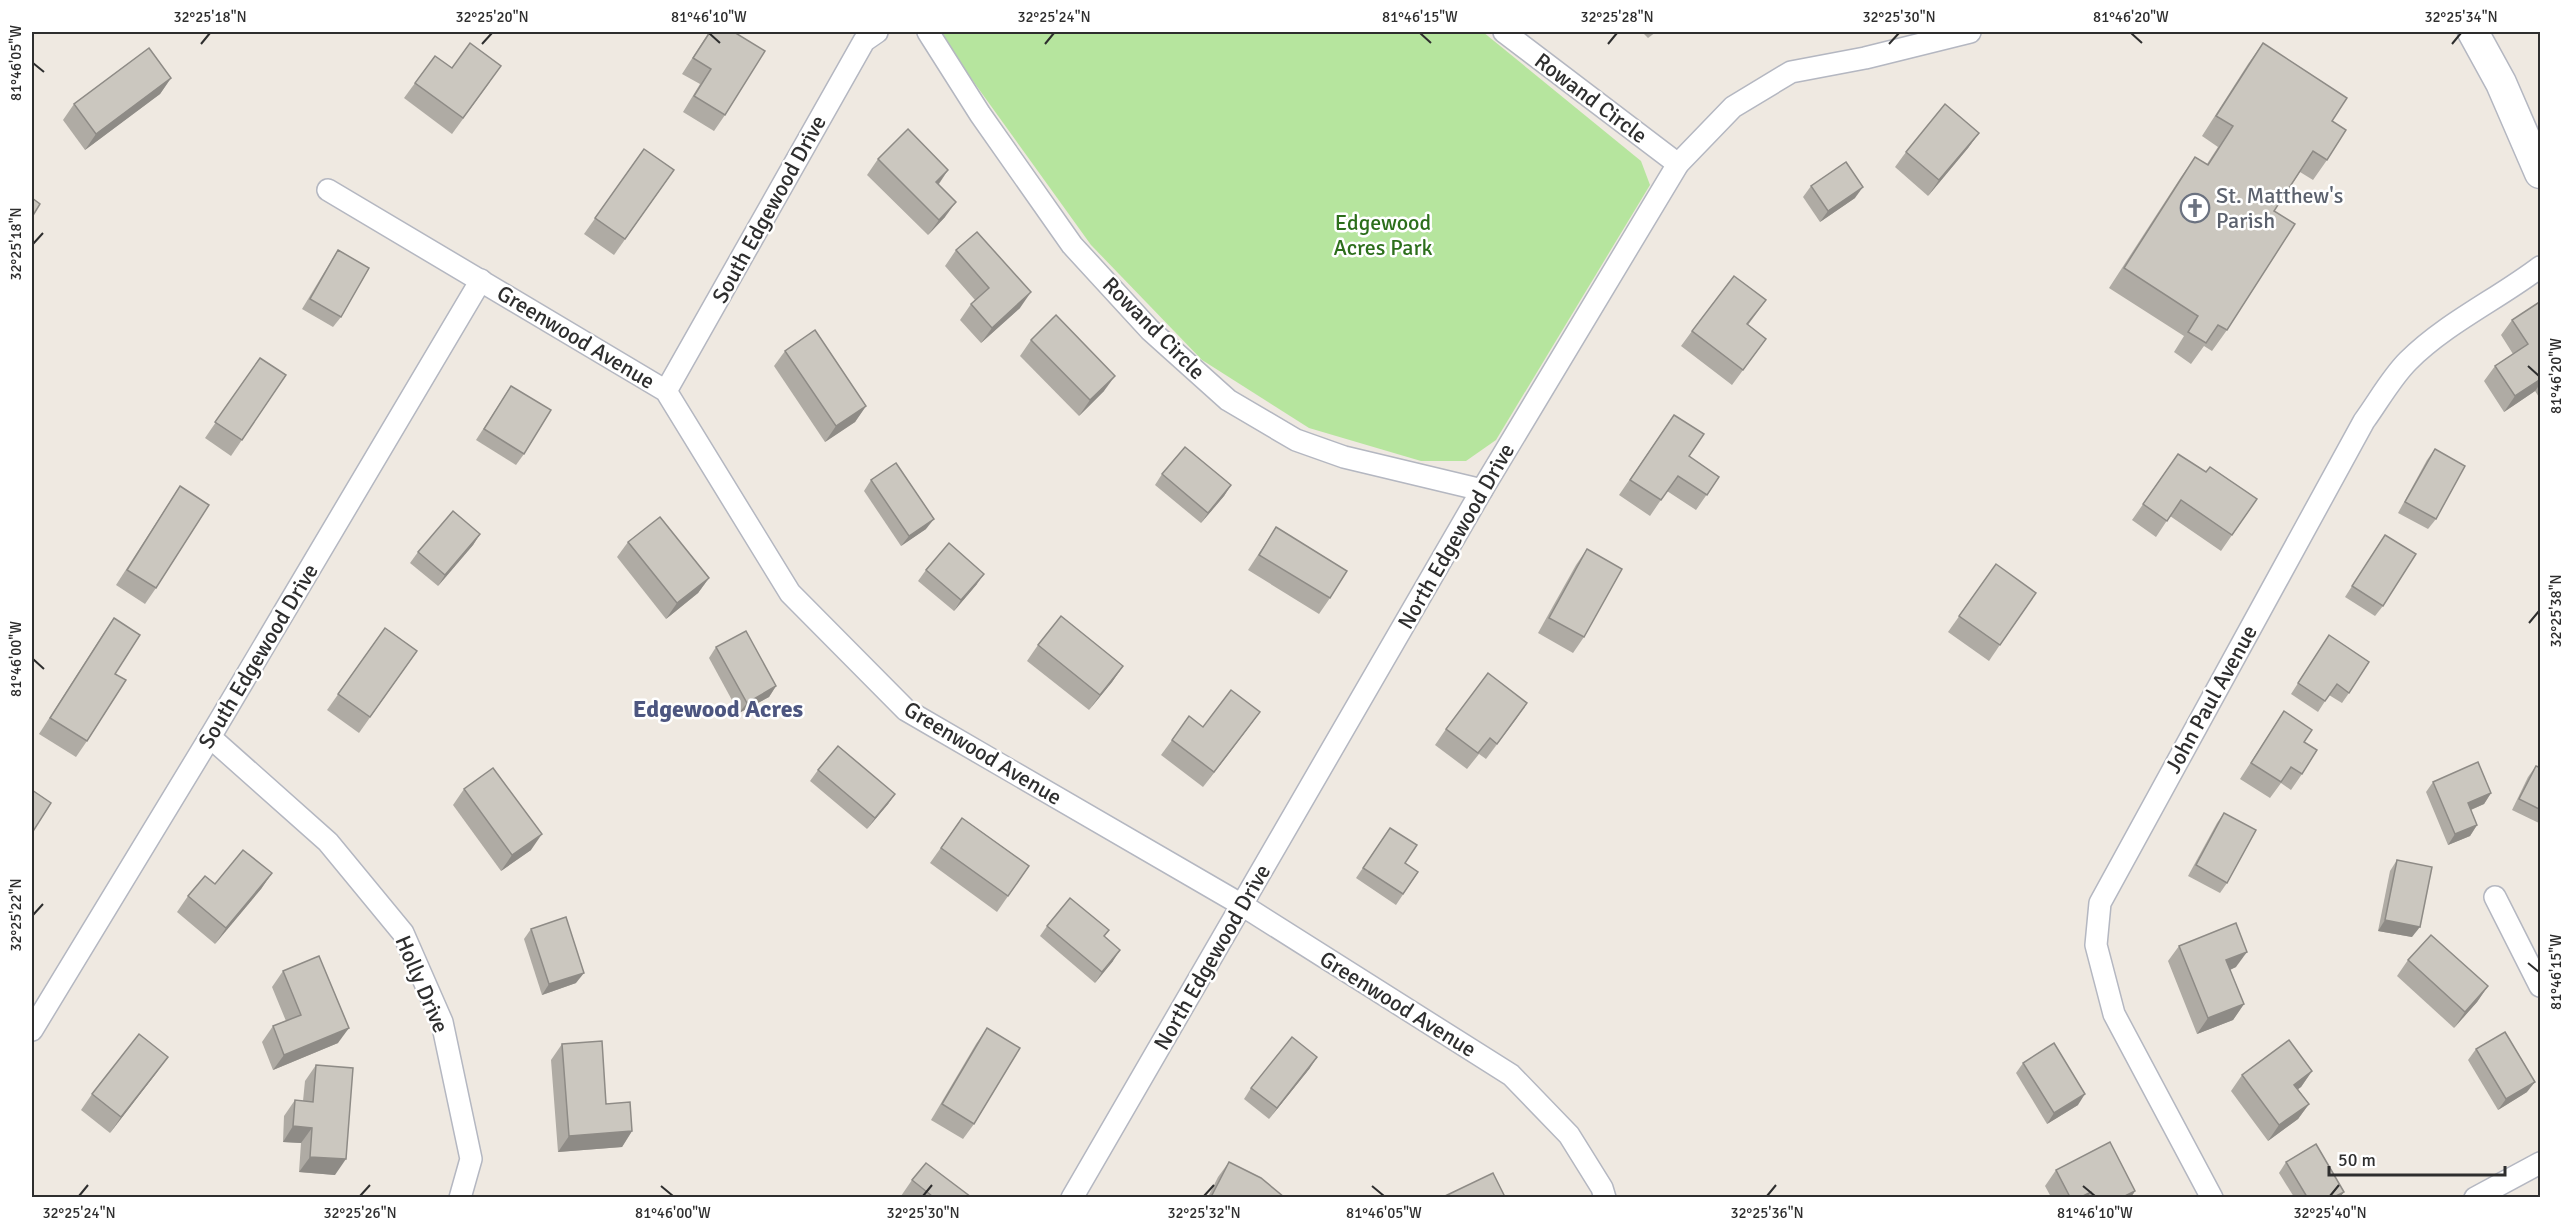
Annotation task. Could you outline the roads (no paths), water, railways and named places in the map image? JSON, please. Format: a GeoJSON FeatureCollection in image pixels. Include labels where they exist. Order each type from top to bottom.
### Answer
{"type":"FeatureCollection","features":[{"type":"Feature","properties":{"kind":"street","name":"Rowand Circle"},"geometry":{"type":"LineString","coordinates":[[927,32],[980,114],[1072,245],[1150,330],[1228,400],[1296,440],[1344,458],[1482,490]]}},
{"type":"Feature","properties":{"kind":"street","name":"Rowand Circle"},"geometry":{"type":"LineString","coordinates":[[1504,32],[1678,164]]}},
{"type":"Feature","properties":{"kind":"street","name":"North Edgewood Drive"},"geometry":{"type":"LineString","coordinates":[[1072,1197],[1482,490],[1678,164],[1734,107],[1791,72],[1865,58],[1970,32]]}},
{"type":"Feature","properties":{"kind":"street"},"geometry":{"type":"LineString","coordinates":[[2473,32],[2501,83],[2541,173]]}},
{"type":"Feature","properties":{"kind":"street","name":"South Edgewood Drive"},"geometry":{"type":"LineString","coordinates":[[666,391],[863,35]]}},
{"type":"Feature","properties":{"kind":"street","name":"Greenwood Avenue"},"geometry":{"type":"LineString","coordinates":[[328,190],[666,391],[790,593],[906,710],[1242,905],[1511,1075],[1569,1135],[1602,1188],[1605,1197]]}},
{"type":"Feature","properties":{"kind":"street","name":"John Paul Avenue"},"geometry":{"type":"LineString","coordinates":[[2212,1197],[2114,1014],[2096,945],[2100,903],[2364,421],[2407,362],[2458,322],[2504,294],[2541,267]]}},
{"type":"Feature","properties":{"kind":"street","name":"South Edgewood Drive"},"geometry":{"type":"LineString","coordinates":[[32,1030],[210,737],[481,280]]}},
{"type":"Feature","properties":{"kind":"street","name":"Holly Drive"},"geometry":{"type":"LineString","coordinates":[[210,737],[328,842],[403,933],[442,1022],[471,1159],[460,1197]]}},
{"type":"Feature","properties":{"kind":"street"},"geometry":{"type":"LineString","coordinates":[[2495,897],[2541,986]]}},
{"type":"Feature","properties":{"kind":"street"},"geometry":{"type":"LineString","coordinates":[[2475,1197],[2541,1163]]}},
{"type":"Feature","properties":{"kind":"place","name":"St. Matthew's Parish"},"geometry":{"type":"Point","coordinates":[2195,208]}},
{"type":"Feature","properties":{"kind":"district","name":"Edgewood Acres"},"geometry":{"type":"Point","coordinates":[718,709]}},
{"type":"Feature","properties":{"kind":"park label","name":"Edgewood Acres Park"},"geometry":{"type":"Point","coordinates":[1383,234]}}]}
